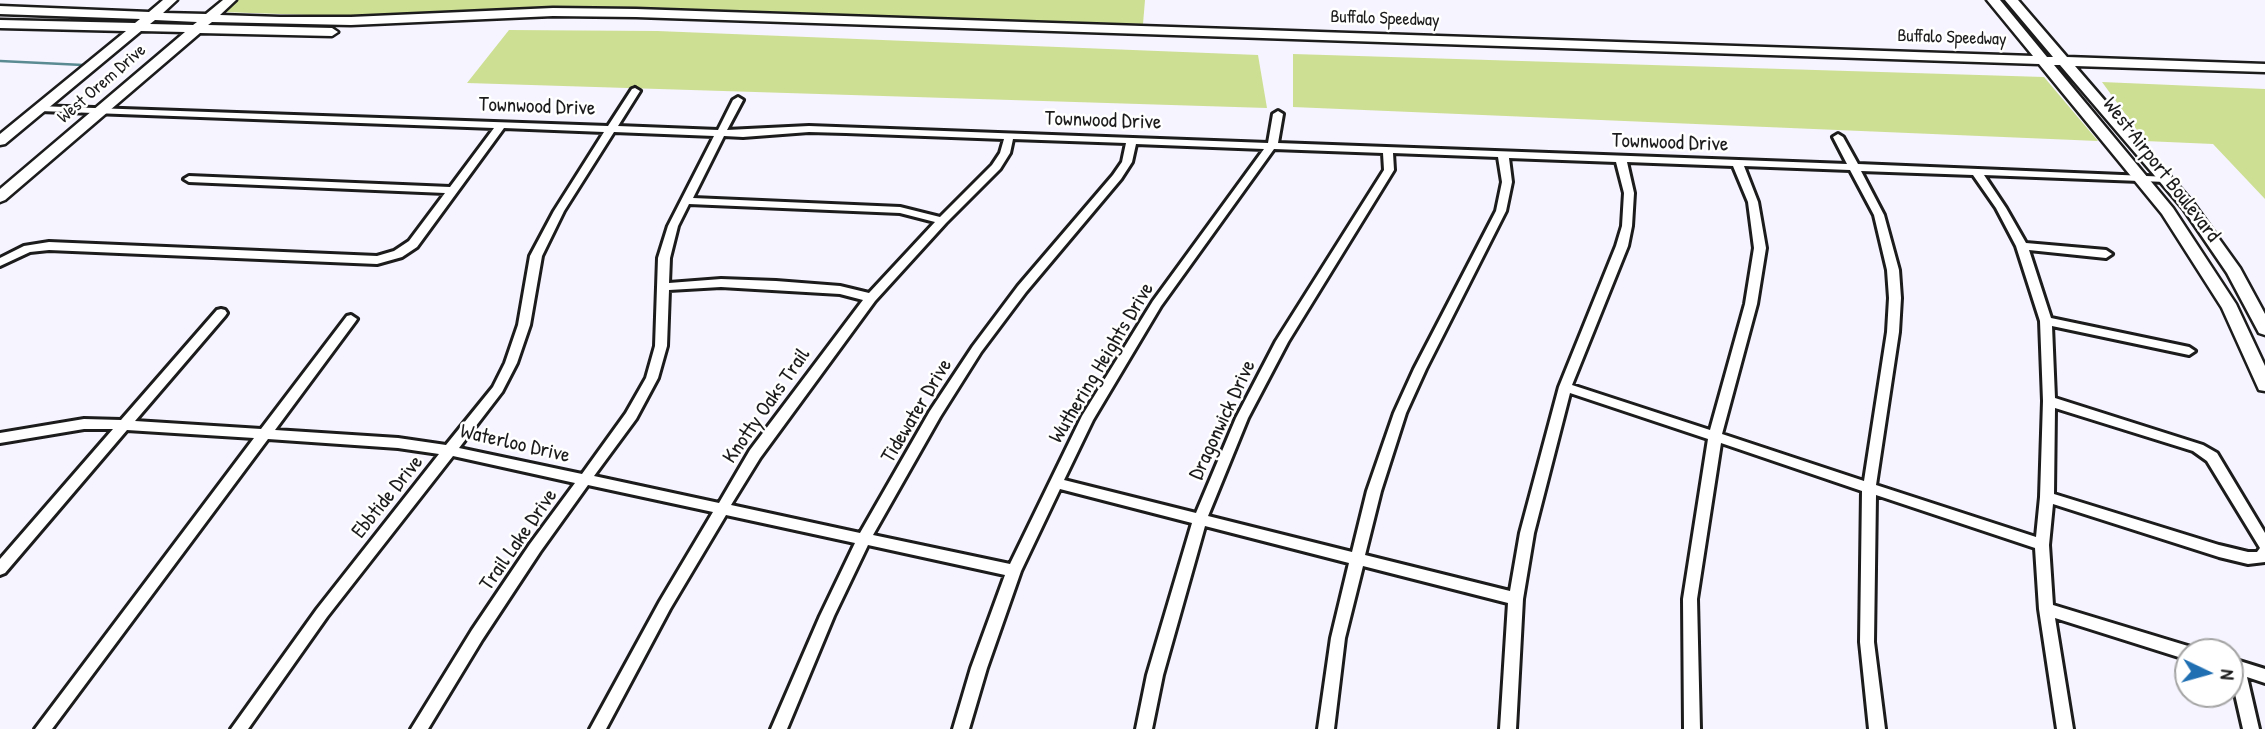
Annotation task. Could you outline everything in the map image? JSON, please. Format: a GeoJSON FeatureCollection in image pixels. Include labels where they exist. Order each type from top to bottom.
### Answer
{"type":"FeatureCollection","features":[{"type":"Feature","properties":{"kind":"main road","name":"West Orem Drive"},"geometry":{"type":"LineString","coordinates":[[0,141],[171,0]]}},
{"type":"Feature","properties":{"kind":"main road","name":"West Orem Drive"},"geometry":{"type":"LineString","coordinates":[[0,197],[230,0]]}},
{"type":"Feature","properties":{"kind":"main road","name":"West Airport Boulevard"},"geometry":{"type":"LineString","coordinates":[[1993,0],[2054,64]]}},
{"type":"Feature","properties":{"kind":"main road","name":"West Airport Boulevard"},"geometry":{"type":"LineString","coordinates":[[2011,0],[2054,64],[2143,178],[2207,269],[2231,308],[2265,385]]}},
{"type":"Feature","properties":{"kind":"main road","name":"Buffalo Speedway"},"geometry":{"type":"LineString","coordinates":[[0,10],[351,21],[632,19],[1883,61],[2265,68]]}},
{"type":"Feature","properties":{"kind":"main road","name":"Buffalo Speedway"},"geometry":{"type":"LineString","coordinates":[[0,24],[194,31],[342,32],[489,19]]}},
{"type":"Feature","properties":{"kind":"main road"},"geometry":{"type":"LineString","coordinates":[[342,32],[351,21]]}},
{"type":"Feature","properties":{"kind":"main road","name":"Buffalo Speedway"},"geometry":{"type":"LineString","coordinates":[[2054,64],[2074,73],[2265,79]]}},
{"type":"Feature","properties":{"kind":"main road","name":"West Airport Boulevard"},"geometry":{"type":"LineString","coordinates":[[2074,73],[2165,179],[2234,272],[2265,329]]}},
{"type":"Feature","properties":{"kind":"main road"},"geometry":{"type":"LineString","coordinates":[[2207,269],[2231,288],[2265,355]]}},
{"type":"Feature","properties":{"kind":"street","name":"Ebbtide Drive"},"geometry":{"type":"LineString","coordinates":[[239,729],[345,582],[498,389],[511,363],[524,325],[536,256],[559,211],[635,91]]}},
{"type":"Feature","properties":{"kind":"street","name":"Trail Lake Drive"},"geometry":{"type":"LineString","coordinates":[[419,729],[477,635],[535,548],[631,416],[652,379],[661,346],[664,258],[673,226],[738,100]]}},
{"type":"Feature","properties":{"kind":"street","name":"Townwood Drive"},"geometry":{"type":"LineString","coordinates":[[40,108],[720,134],[809,129],[2165,179]]}},
{"type":"Feature","properties":{"kind":"street","name":"Wuthering Heights Drive"},"geometry":{"type":"LineString","coordinates":[[961,729],[979,668],[1014,571],[1087,419],[1157,304],[1271,146],[1275,139],[1278,114]]}},
{"type":"Feature","properties":{"kind":"street"},"geometry":{"type":"LineString","coordinates":[[4,260],[29,249],[49,246],[377,260],[398,254],[413,244],[502,125]]}},
{"type":"Feature","properties":{"kind":"street","name":"Knotty Oaks Trail"},"geometry":{"type":"LineString","coordinates":[[598,729],[720,510],[787,407],[872,298],[996,167],[1005,153],[1009,137]]}},
{"type":"Feature","properties":{"kind":"street"},"geometry":{"type":"LineString","coordinates":[[1838,137],[1879,215],[1887,240],[1895,298],[1893,332],[1869,489],[1867,642],[1877,729]]}},
{"type":"Feature","properties":{"kind":"street","name":"Tidewater Drive"},"geometry":{"type":"LineString","coordinates":[[779,729],[827,616],[864,539],[935,414],[977,349],[1066,235],[1117,177],[1127,162],[1132,141]]}},
{"type":"Feature","properties":{"kind":"street","name":"Dragonwick Drive"},"geometry":{"type":"LineString","coordinates":[[1144,729],[1155,674],[1200,519],[1242,418],[1282,341],[1389,170],[1388,151]]}},
{"type":"Feature","properties":{"kind":"street"},"geometry":{"type":"LineString","coordinates":[[1326,729],[1338,638],[1374,491],[1400,413],[1501,211],[1507,182],[1503,155]]}},
{"type":"Feature","properties":{"kind":"street"},"geometry":{"type":"LineString","coordinates":[[1508,729],[1516,599],[1527,533],[1565,387],[1622,246],[1627,226],[1629,193],[1621,160]]}},
{"type":"Feature","properties":{"kind":"street"},"geometry":{"type":"LineString","coordinates":[[1692,729],[1690,599],[1715,437],[1751,304],[1760,248],[1753,202],[1738,165]]}},
{"type":"Feature","properties":{"kind":"street"},"geometry":{"type":"LineString","coordinates":[[1976,172],[2001,208],[2022,246],[2046,321],[2049,401],[2047,496],[2042,545],[2046,609],[2065,729]]}},
{"type":"Feature","properties":{"kind":"street"},"geometry":{"type":"LineString","coordinates":[[189,179],[453,190]]}},
{"type":"Feature","properties":{"kind":"street"},"geometry":{"type":"LineString","coordinates":[[686,201],[900,210],[942,221]]}},
{"type":"Feature","properties":{"kind":"street"},"geometry":{"type":"LineString","coordinates":[[2022,246],[2106,254]]}},
{"type":"Feature","properties":{"kind":"street"},"geometry":{"type":"LineString","coordinates":[[664,287],[721,283],[776,285],[840,290],[872,298]]}},
{"type":"Feature","properties":{"kind":"street"},"geometry":{"type":"LineString","coordinates":[[0,569],[221,313]]}},
{"type":"Feature","properties":{"kind":"street"},"geometry":{"type":"LineString","coordinates":[[43,729],[351,318]]}},
{"type":"Feature","properties":{"kind":"street"},"geometry":{"type":"LineString","coordinates":[[2046,321],[2189,351]]}},
{"type":"Feature","properties":{"kind":"street"},"geometry":{"type":"LineString","coordinates":[[1565,387],[2042,545]]}},
{"type":"Feature","properties":{"kind":"street"},"geometry":{"type":"LineString","coordinates":[[2049,401],[2198,448],[2211,457],[2265,545]]}},
{"type":"Feature","properties":{"kind":"street","name":"Waterloo Drive"},"geometry":{"type":"LineString","coordinates":[[0,438],[84,424],[398,443],[451,451],[1014,571]]}},
{"type":"Feature","properties":{"kind":"street"},"geometry":{"type":"LineString","coordinates":[[1056,483],[1516,599]]}},
{"type":"Feature","properties":{"kind":"street"},"geometry":{"type":"LineString","coordinates":[[2047,496],[2219,551],[2248,558],[2261,558],[2265,552]]}},
{"type":"Feature","properties":{"kind":"street"},"geometry":{"type":"LineString","coordinates":[[2046,609],[2174,649]]}},
{"type":"Feature","properties":{"kind":"street"},"geometry":{"type":"LineString","coordinates":[[2244,669],[2265,676]]}},
{"type":"Feature","properties":{"kind":"street"},"geometry":{"type":"LineString","coordinates":[[2244,702],[2252,729]]}},
{"type":"Feature","properties":{"kind":"green space"},"geometry":{"type":"Polygon","coordinates":[[[237,0],[1145,0],[1143,24],[561,6],[339,16],[222,12],[237,0]]]}},
{"type":"Feature","properties":{"kind":"green space"},"geometry":{"type":"Polygon","coordinates":[[[509,30],[657,31],[1258,55],[1267,108],[467,83],[509,30]]]}},
{"type":"Feature","properties":{"kind":"green space"},"geometry":{"type":"Polygon","coordinates":[[[1293,54],[2044,77],[2098,141],[1293,107],[1293,54]]]}},
{"type":"Feature","properties":{"kind":"green space"},"geometry":{"type":"Polygon","coordinates":[[[2102,82],[2265,89],[2265,199],[2213,144],[2145,141],[2102,82]]]}},
{"type":"Feature","properties":{"kind":"waterway"},"geometry":{"type":"LineString","coordinates":[[0,61],[83,65]]}}]}
